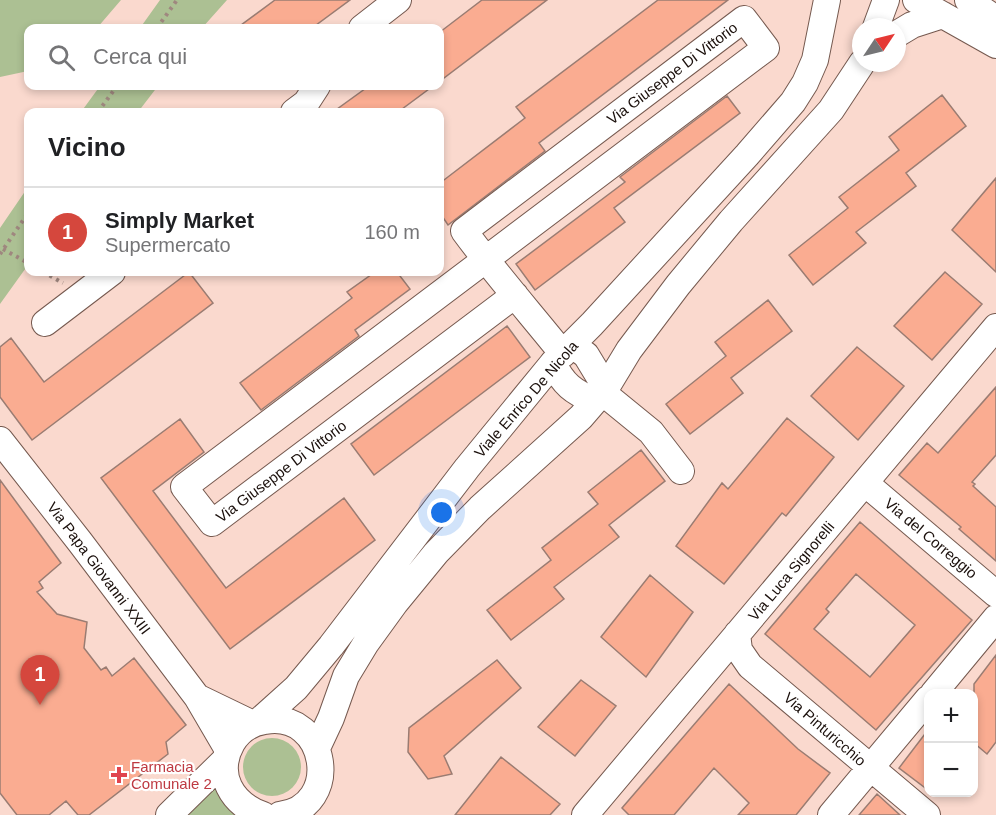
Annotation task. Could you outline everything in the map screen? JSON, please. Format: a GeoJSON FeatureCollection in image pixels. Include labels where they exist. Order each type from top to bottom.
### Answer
{"type":"FeatureCollection","features":[{"type":"Feature","properties":{"kind":"street"},"geometry":{"type":"LineString","coordinates":[[367,24],[398,0]]}},
{"type":"Feature","properties":{"kind":"street"},"geometry":{"type":"LineString","coordinates":[[879,18],[886,0]]}},
{"type":"Feature","properties":{"kind":"street"},"geometry":{"type":"LineString","coordinates":[[916,0],[996,45]]}},
{"type":"Feature","properties":{"kind":"street"},"geometry":{"type":"LineString","coordinates":[[968,0],[996,19]]}},
{"type":"Feature","properties":{"kind":"street","name":"Viale Enrico De Nicola"},"geometry":{"type":"LineString","coordinates":[[227,755],[242,731],[256,723],[296,688],[331,646],[467,468],[563,354],[732,172],[793,102],[805,83],[815,60],[823,5]]}},
{"type":"Feature","properties":{"kind":"street"},"geometry":{"type":"LineString","coordinates":[[906,29],[922,21],[943,15]]}},
{"type":"Feature","properties":{"kind":"street","name":"Via Giuseppe Di Vittorio"},"geometry":{"type":"LineString","coordinates":[[515,295],[212,523],[184,487],[485,260],[766,48],[744,19],[464,231],[485,260],[515,295],[563,354]]}},
{"type":"Feature","properties":{"kind":"street"},"geometry":{"type":"LineString","coordinates":[[317,748],[346,676],[395,603],[436,553],[480,508],[581,417],[601,394],[629,350],[678,285],[731,221],[831,110],[856,72]]}},
{"type":"Feature","properties":{"kind":"street"},"geometry":{"type":"LineString","coordinates":[[299,108],[306,103],[314,90]]}},
{"type":"Feature","properties":{"kind":"street"},"geometry":{"type":"LineString","coordinates":[[45,323],[107,276]]}},
{"type":"Feature","properties":{"kind":"street","name":"Via Luca Signorelli"},"geometry":{"type":"LineString","coordinates":[[585,815],[996,327]]}},
{"type":"Feature","properties":{"kind":"street"},"geometry":{"type":"LineString","coordinates":[[601,394],[579,394],[561,379],[563,354],[586,355],[601,394],[651,432],[681,471]]}},
{"type":"Feature","properties":{"kind":"street","name":"Via Papa Giovanni XXIII"},"geometry":{"type":"LineString","coordinates":[[0,440],[197,697],[227,755]]}},
{"type":"Feature","properties":{"kind":"street","name":"Via del Correggio"},"geometry":{"type":"LineString","coordinates":[[865,483],[996,594]]}},
{"type":"Feature","properties":{"kind":"street"},"geometry":{"type":"LineString","coordinates":[[936,689],[996,618]]}},
{"type":"Feature","properties":{"kind":"street","name":"Via Pinturicchio"},"geometry":{"type":"LineString","coordinates":[[737,634],[739,650],[750,666],[927,815]]}},
{"type":"Feature","properties":{"kind":"street"},"geometry":{"type":"LineString","coordinates":[[197,697],[256,723],[272,720],[286,721],[309,736],[321,760],[318,785],[311,798],[300,808],[280,815]]}},
{"type":"Feature","properties":{"kind":"street"},"geometry":{"type":"LineString","coordinates":[[831,815],[924,704]]}},
{"type":"Feature","properties":{"kind":"street"},"geometry":{"type":"LineString","coordinates":[[169,815],[227,755]]}},
{"type":"Feature","properties":{"kind":"street"},"geometry":{"type":"LineString","coordinates":[[227,755],[225,775],[230,789],[244,806],[263,815]]}},
{"type":"Feature","properties":{"kind":"street"},"geometry":{"type":"LineString","coordinates":[[318,785],[324,815]]}},
{"type":"Feature","properties":{"kind":"path"},"geometry":{"type":"LineString","coordinates":[[160,24],[177,0]]}},
{"type":"Feature","properties":{"kind":"path"},"geometry":{"type":"LineString","coordinates":[[101,108],[114,90]]}},
{"type":"Feature","properties":{"kind":"path"},"geometry":{"type":"LineString","coordinates":[[0,254],[24,219]]}},
{"type":"Feature","properties":{"kind":"path"},"geometry":{"type":"LineString","coordinates":[[3,249],[24,261]]}},
{"type":"Feature","properties":{"kind":"green space"},"geometry":{"type":"Polygon","coordinates":[[[0,0],[121,0],[100,24],[24,24],[24,72],[0,77],[0,0]]]}},
{"type":"Feature","properties":{"kind":"green space"},"geometry":{"type":"Polygon","coordinates":[[[160,0],[227,0],[206,24],[143,24],[160,0]]]}},
{"type":"Feature","properties":{"kind":"green space"},"geometry":{"type":"Polygon","coordinates":[[[97,90],[155,90],[141,108],[84,108],[97,90]]]}},
{"type":"Feature","properties":{"kind":"green space"},"geometry":{"type":"Polygon","coordinates":[[[24,193],[24,271],[0,304],[0,228],[24,193]]]}},
{"type":"Feature","properties":{"kind":"green space"},"geometry":{"type":"Polygon","coordinates":[[[272,738],[283,740],[296,751],[301,767],[299,778],[288,791],[272,796],[261,794],[248,783],[243,767],[245,756],[256,743],[272,738]]]}},
{"type":"Feature","properties":{"kind":"green space"},"geometry":{"type":"Polygon","coordinates":[[[215,780],[241,815],[182,815],[215,780]]]}},
{"type":"Feature","properties":{"kind":"building"},"geometry":{"type":"Polygon","coordinates":[[[275,0],[350,0],[317,24],[242,24],[275,0]]]}},
{"type":"Feature","properties":{"kind":"building"},"geometry":{"type":"Polygon","coordinates":[[[482,0],[547,0],[444,78],[444,29],[482,0]]]}},
{"type":"Feature","properties":{"kind":"building"},"geometry":{"type":"Polygon","coordinates":[[[658,0],[728,0],[539,143],[545,151],[448,225],[444,219],[444,180],[525,118],[516,107],[658,0]]]}},
{"type":"Feature","properties":{"kind":"building"},"geometry":{"type":"Polygon","coordinates":[[[363,90],[428,90],[403,108],[339,108],[363,90]]]}},
{"type":"Feature","properties":{"kind":"building"},"geometry":{"type":"Polygon","coordinates":[[[942,95],[966,126],[906,173],[916,186],[856,232],[866,243],[813,285],[789,255],[848,208],[839,197],[899,150],[889,137],[942,95]]]}},
{"type":"Feature","properties":{"kind":"building"},"geometry":{"type":"Polygon","coordinates":[[[727,96],[740,113],[614,208],[625,222],[535,290],[516,264],[625,182],[620,177],[727,96]]]}},
{"type":"Feature","properties":{"kind":"building"},"geometry":{"type":"Polygon","coordinates":[[[996,178],[996,272],[952,230],[996,178]]]}},
{"type":"Feature","properties":{"kind":"building"},"geometry":{"type":"Polygon","coordinates":[[[945,272],[982,304],[932,360],[894,326],[945,272]]]}},
{"type":"Feature","properties":{"kind":"building"},"geometry":{"type":"Polygon","coordinates":[[[184,276],[192,276],[213,303],[32,440],[0,397],[0,347],[11,338],[44,382],[184,276]]]}},
{"type":"Feature","properties":{"kind":"building"},"geometry":{"type":"Polygon","coordinates":[[[369,276],[400,276],[410,289],[355,330],[359,336],[261,410],[240,383],[352,298],[347,292],[369,276]]]}},
{"type":"Feature","properties":{"kind":"building"},"geometry":{"type":"Polygon","coordinates":[[[768,300],[792,331],[731,378],[743,393],[690,434],[666,404],[726,356],[715,342],[768,300]]]}},
{"type":"Feature","properties":{"kind":"building"},"geometry":{"type":"Polygon","coordinates":[[[507,326],[530,357],[374,475],[351,444],[507,326]]]}},
{"type":"Feature","properties":{"kind":"building"},"geometry":{"type":"Polygon","coordinates":[[[857,347],[904,386],[858,440],[811,396],[857,347]]]}},
{"type":"Feature","properties":{"kind":"building"},"geometry":{"type":"Polygon","coordinates":[[[996,387],[996,455],[972,482],[975,484],[973,486],[996,507],[996,561],[959,529],[961,527],[899,475],[927,443],[938,453],[996,387]]]}},
{"type":"Feature","properties":{"kind":"building"},"geometry":{"type":"Polygon","coordinates":[[[787,418],[834,457],[786,516],[782,513],[724,584],[676,546],[722,483],[728,489],[787,418]]]}},
{"type":"Feature","properties":{"kind":"building"},"geometry":{"type":"Polygon","coordinates":[[[180,419],[204,452],[153,491],[226,588],[344,498],[375,540],[230,649],[101,478],[180,419]]]}},
{"type":"Feature","properties":{"kind":"building"},"geometry":{"type":"Polygon","coordinates":[[[641,450],[665,481],[609,525],[619,537],[554,587],[564,599],[511,640],[487,610],[551,560],[542,548],[598,504],[588,492],[641,450]]]}},
{"type":"Feature","properties":{"kind":"building"},"geometry":{"type":"Polygon","coordinates":[[[0,480],[61,563],[39,582],[43,588],[37,592],[57,614],[87,622],[84,648],[101,670],[106,667],[112,676],[134,658],[186,725],[166,742],[168,754],[89,815],[78,815],[66,801],[49,815],[17,815],[0,793],[0,480]]]}},
{"type":"Feature","properties":{"kind":"building"},"geometry":{"type":"Polygon","coordinates":[[[860,522],[972,620],[876,730],[765,634],[860,522]],[[856,574],[826,609],[829,612],[814,629],[870,677],[915,625],[856,574]]]}},
{"type":"Feature","properties":{"kind":"building"},"geometry":{"type":"Polygon","coordinates":[[[650,575],[693,612],[646,677],[601,637],[650,575]]]}},
{"type":"Feature","properties":{"kind":"building"},"geometry":{"type":"Polygon","coordinates":[[[996,655],[996,742],[987,754],[978,746],[978,689],[974,689],[974,684],[996,655]]]}},
{"type":"Feature","properties":{"kind":"building"},"geometry":{"type":"Polygon","coordinates":[[[497,660],[521,688],[444,756],[452,774],[428,779],[408,752],[409,728],[497,660]]]}},
{"type":"Feature","properties":{"kind":"building"},"geometry":{"type":"Polygon","coordinates":[[[581,680],[616,706],[575,756],[538,727],[581,680]]]}},
{"type":"Feature","properties":{"kind":"building"},"geometry":{"type":"Polygon","coordinates":[[[729,684],[798,749],[830,773],[796,815],[738,815],[749,803],[714,768],[674,815],[629,815],[622,808],[729,684]]]}},
{"type":"Feature","properties":{"kind":"building"},"geometry":{"type":"Polygon","coordinates":[[[924,735],[924,787],[899,768],[924,735]]]}},
{"type":"Feature","properties":{"kind":"building"},"geometry":{"type":"Polygon","coordinates":[[[501,757],[560,804],[550,815],[455,815],[501,757]]]}},
{"type":"Feature","properties":{"kind":"building"},"geometry":{"type":"Polygon","coordinates":[[[877,794],[900,815],[859,815],[877,794]]]}},
{"type":"Feature","properties":{"kind":"place","name":"Simply Market"},"geometry":{"type":"Point","coordinates":[40,705]}},
{"type":"Feature","properties":{"kind":"place","name":"Farmacia Comunale 2"},"geometry":{"type":"Point","coordinates":[119,775]}}]}
